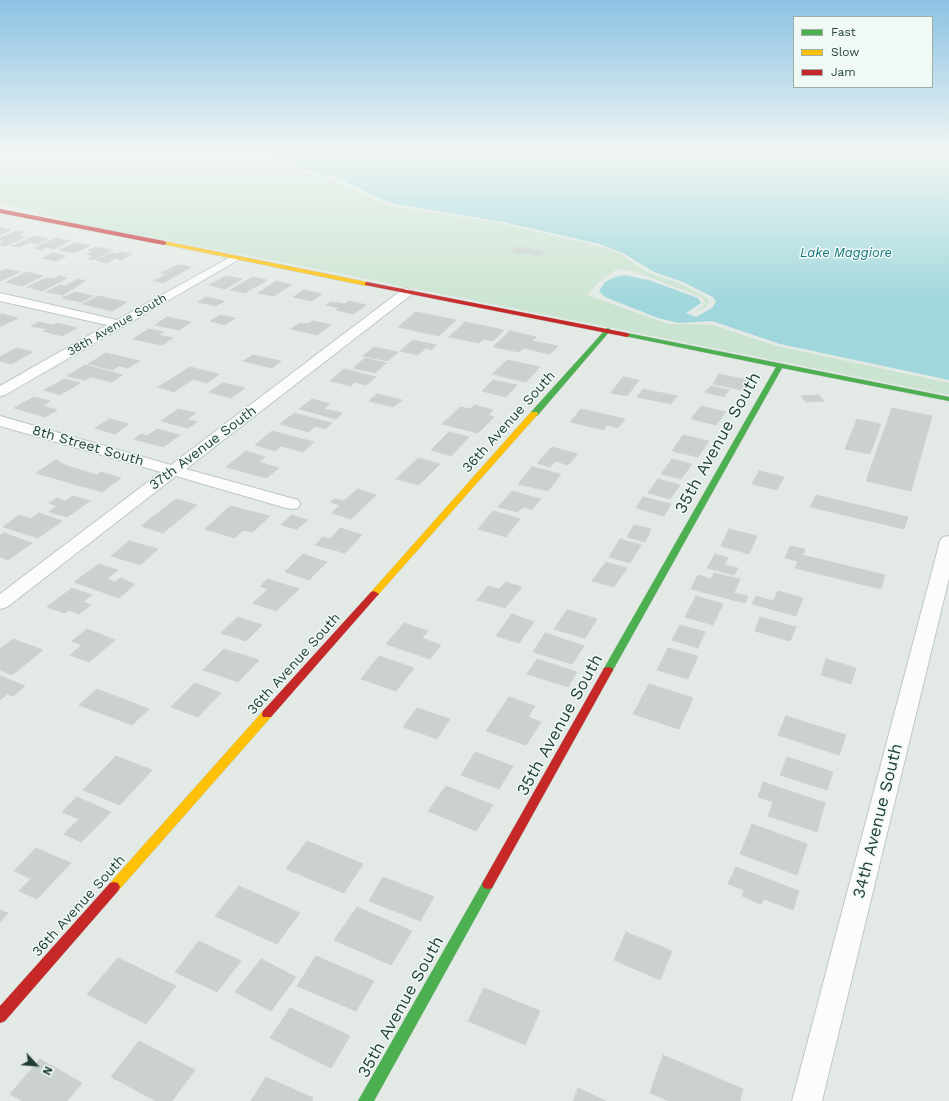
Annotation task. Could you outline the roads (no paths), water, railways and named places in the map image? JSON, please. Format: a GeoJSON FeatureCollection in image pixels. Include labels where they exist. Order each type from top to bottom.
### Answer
{"type":"FeatureCollection","features":[{"type":"Feature","properties":{"kind":"street"},"geometry":{"type":"LineString","coordinates":[[0,211],[407,292],[608,330],[949,399]]}},
{"type":"Feature","properties":{"kind":"street","name":"38th Avenue South"},"geometry":{"type":"LineString","coordinates":[[0,392],[234,258]]}},
{"type":"Feature","properties":{"kind":"street","name":"37th Avenue South"},"geometry":{"type":"LineString","coordinates":[[0,603],[407,292]]}},
{"type":"Feature","properties":{"kind":"street"},"geometry":{"type":"LineString","coordinates":[[0,297],[119,324]]}},
{"type":"Feature","properties":{"kind":"street","name":"36th Avenue South"},"geometry":{"type":"LineString","coordinates":[[0,1016],[608,330]]}},
{"type":"Feature","properties":{"kind":"street","name":"35th Avenue South"},"geometry":{"type":"LineString","coordinates":[[366,1101],[780,365]]}},
{"type":"Feature","properties":{"kind":"street","name":"8th Street South"},"geometry":{"type":"LineString","coordinates":[[0,421],[292,504]]}},
{"type":"Feature","properties":{"kind":"street","name":"34th Avenue South"},"geometry":{"type":"LineString","coordinates":[[807,1101],[949,541]]}},
{"type":"Feature","properties":{"kind":"water","name":"Lake Maggiore"},"geometry":{"type":"Polygon","coordinates":[[[390,202],[949,202],[949,380],[780,344],[712,321],[679,323],[658,318],[605,297],[599,291],[605,282],[615,277],[625,275],[649,280],[698,298],[701,303],[686,313],[696,317],[712,308],[716,302],[713,297],[683,282],[654,272],[623,253],[599,244],[503,222],[390,202]]]}}]}
